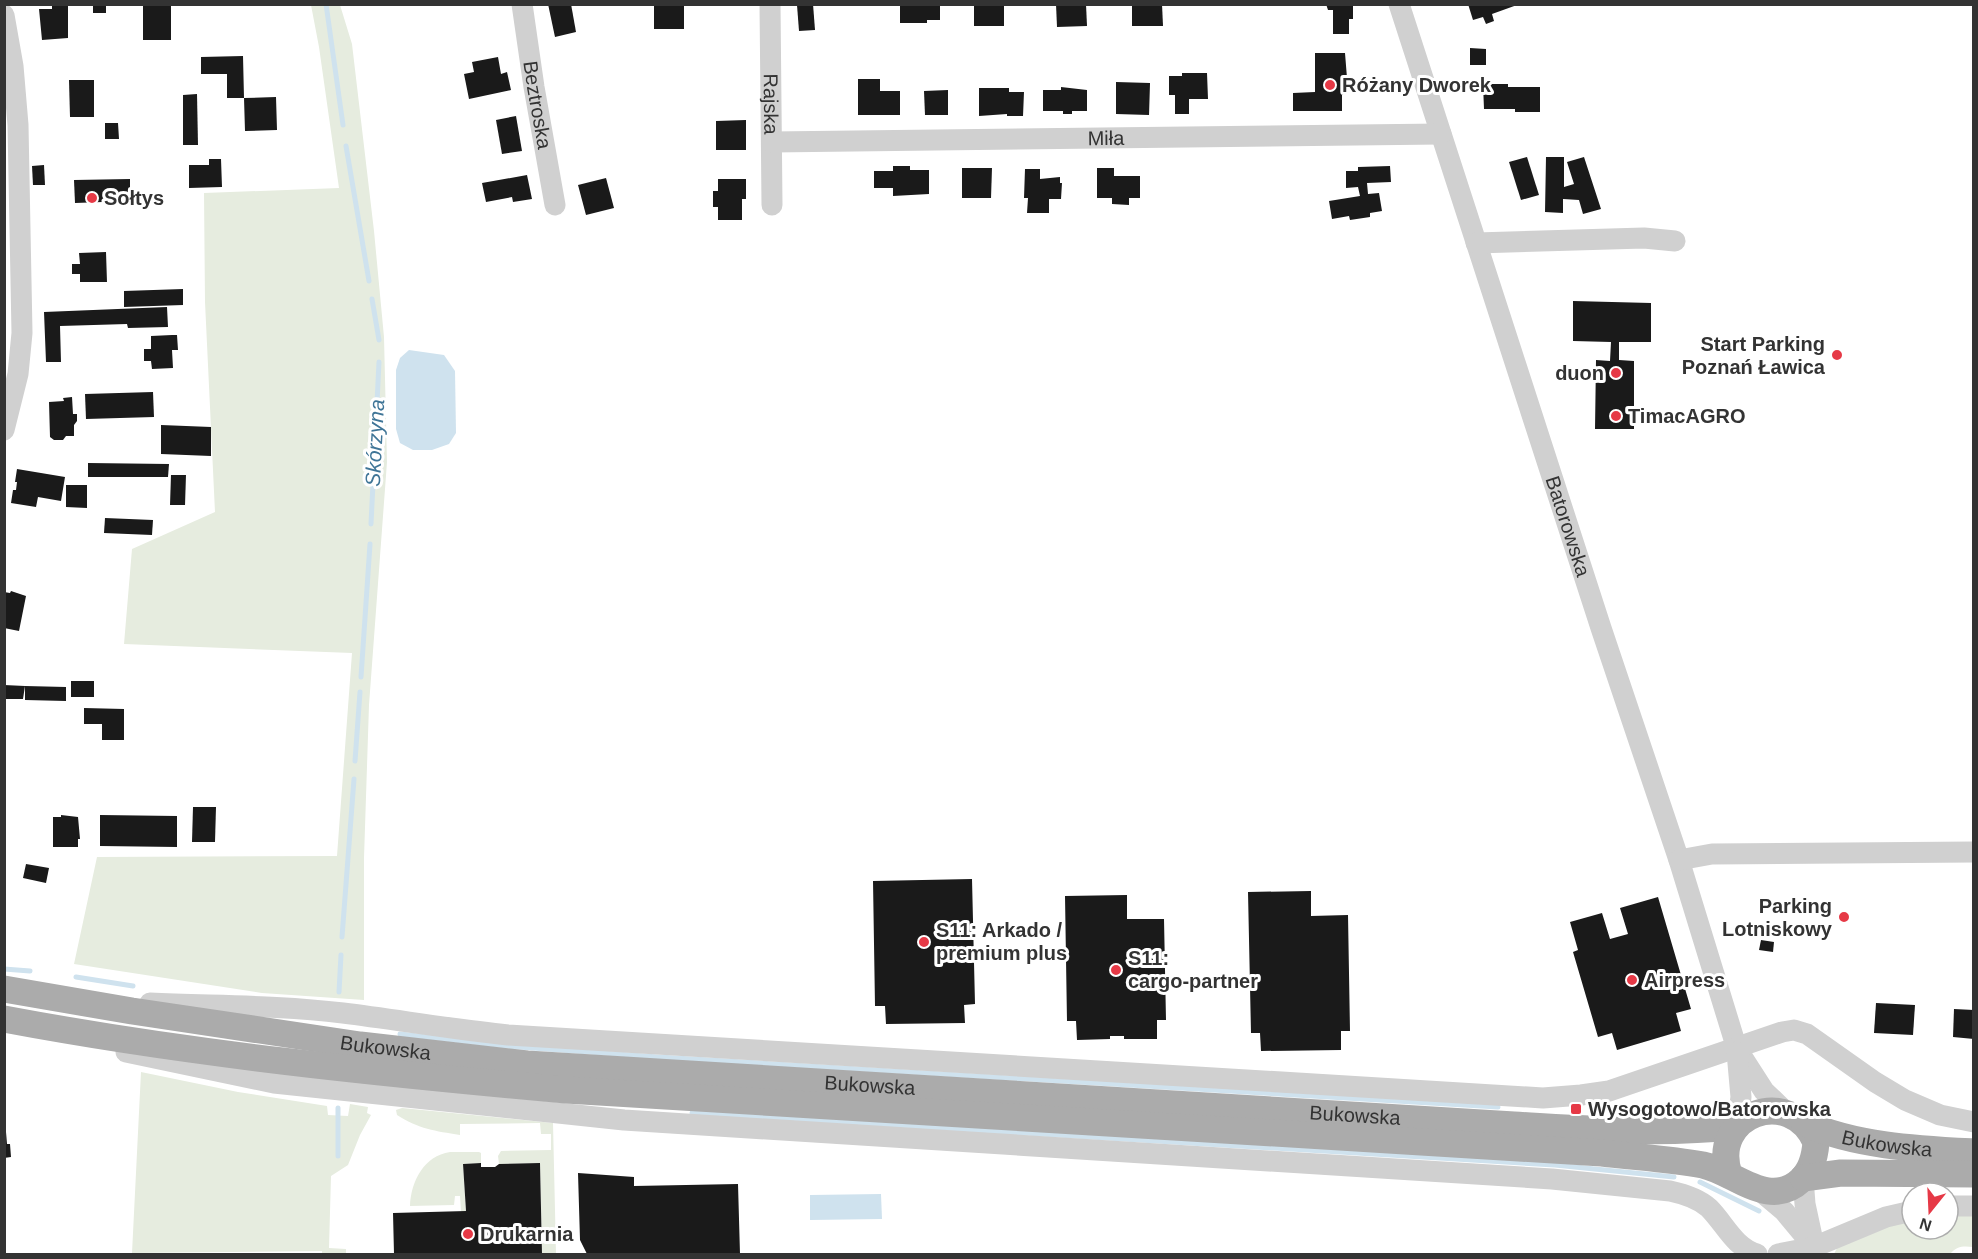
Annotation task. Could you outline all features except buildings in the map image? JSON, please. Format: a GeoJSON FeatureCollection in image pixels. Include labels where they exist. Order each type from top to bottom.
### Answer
{"type":"FeatureCollection","features":[{"type":"Feature","properties":{"kind":"main road","name":"Bukowska"},"geometry":{"type":"LineString","coordinates":[[4,989],[132,1011],[406,1052],[527,1064],[1514,1125],[1652,1130],[1717,1129],[1737,1126]]}},
{"type":"Feature","properties":{"kind":"main road","name":"Bukowska"},"geometry":{"type":"LineString","coordinates":[[4,1019],[70,1031],[353,1069],[566,1090],[1590,1152],[1703,1165],[1729,1174]]}},
{"type":"Feature","properties":{"kind":"main road"},"geometry":{"type":"LineString","coordinates":[[1776,1111],[1796,1119],[1811,1132],[1816,1142],[1812,1163],[1803,1178],[1786,1190],[1775,1192],[1759,1190],[1729,1174],[1726,1156],[1731,1137],[1737,1126],[1760,1112],[1776,1111]]}},
{"type":"Feature","properties":{"kind":"main road","name":"Bukowska"},"geometry":{"type":"LineString","coordinates":[[1796,1119],[1826,1133],[1850,1138],[1974,1152]]}},
{"type":"Feature","properties":{"kind":"main road","name":"Bukowska"},"geometry":{"type":"LineString","coordinates":[[1803,1178],[1841,1173],[1974,1174]]}},
{"type":"Feature","properties":{"kind":"street","name":"Beztroska"},"geometry":{"type":"LineString","coordinates":[[522,4],[555,205]]}},
{"type":"Feature","properties":{"kind":"street","name":"Rajska"},"geometry":{"type":"LineString","coordinates":[[770,4],[771,205]]}},
{"type":"Feature","properties":{"kind":"street","name":"Batorowska"},"geometry":{"type":"LineString","coordinates":[[1399,4],[1679,860],[1737,1048],[1741,1097],[1737,1126]]}},
{"type":"Feature","properties":{"kind":"street"},"geometry":{"type":"LineString","coordinates":[[4,15],[13,66],[10,111],[19,154],[22,333],[18,374],[4,430]]}},
{"type":"Feature","properties":{"kind":"street","name":"Miła"},"geometry":{"type":"LineString","coordinates":[[772,142],[1441,134]]}},
{"type":"Feature","properties":{"kind":"street"},"geometry":{"type":"LineString","coordinates":[[1476,243],[1644,238],[1675,241]]}},
{"type":"Feature","properties":{"kind":"street"},"geometry":{"type":"LineString","coordinates":[[1679,860],[1712,854],[1974,852]]}},
{"type":"Feature","properties":{"kind":"street"},"geometry":{"type":"LineString","coordinates":[[132,1011],[148,1003],[289,1008],[508,1035],[1542,1098],[1609,1091],[1782,1032],[1794,1030],[1808,1034],[1875,1082],[1905,1100],[1940,1115],[1974,1122]]}},
{"type":"Feature","properties":{"kind":"street"},"geometry":{"type":"LineString","coordinates":[[4,1032],[37,1038],[70,1031],[121,1052],[274,1083],[624,1120],[1541,1178],[1670,1191],[1698,1200],[1709,1208],[1740,1246],[1756,1254]]}},
{"type":"Feature","properties":{"kind":"street","name":"Batorowska"},"geometry":{"type":"LineString","coordinates":[[1737,1048],[1764,1091],[1796,1119]]}},
{"type":"Feature","properties":{"kind":"street"},"geometry":{"type":"LineString","coordinates":[[1904,1172],[1924,1183],[1974,1186]]}},
{"type":"Feature","properties":{"kind":"street"},"geometry":{"type":"LineString","coordinates":[[1803,1178],[1805,1204],[1816,1251]]}},
{"type":"Feature","properties":{"kind":"street"},"geometry":{"type":"LineString","coordinates":[[1759,1190],[1784,1212],[1816,1251]]}},
{"type":"Feature","properties":{"kind":"street"},"geometry":{"type":"LineString","coordinates":[[1778,1254],[1816,1251],[1886,1217],[1900,1214]]}},
{"type":"Feature","properties":{"kind":"shaded area"},"geometry":{"type":"Polygon","coordinates":[[[311,5],[340,5],[352,44],[384,337],[387,462],[369,705],[364,858],[364,1000],[262,993],[74,964],[97,857],[337,856],[352,653],[124,644],[132,549],[215,512],[205,302],[204,193],[339,188],[311,5]]]}},
{"type":"Feature","properties":{"kind":"shaded area"},"geometry":{"type":"Polygon","coordinates":[[[141,1072],[238,1092],[327,1106],[328,1115],[348,1116],[350,1104],[368,1107],[367,1113],[371,1115],[348,1165],[331,1176],[329,1248],[346,1249],[346,1254],[322,1254],[322,1251],[132,1253],[141,1072]]]}},
{"type":"Feature","properties":{"kind":"shaded area"},"geometry":{"type":"Polygon","coordinates":[[[402,1108],[553,1123],[556,1254],[542,1254],[540,1163],[499,1164],[498,1156],[501,1151],[551,1150],[551,1134],[541,1134],[540,1123],[460,1124],[460,1135],[435,1131],[413,1123],[397,1115],[396,1110],[402,1108]]]}},
{"type":"Feature","properties":{"kind":"shaded area"},"geometry":{"type":"Polygon","coordinates":[[[481,1153],[481,1163],[463,1164],[466,1211],[461,1211],[460,1196],[455,1196],[454,1205],[410,1206],[416,1179],[426,1164],[441,1154],[481,1153]]]}},
{"type":"Feature","properties":{"kind":"shaded area"},"geometry":{"type":"Polygon","coordinates":[[[1973,1211],[1973,1247],[1960,1247],[1950,1254],[1834,1254],[1837,1248],[1900,1222],[1900,1241],[1960,1241],[1960,1212],[1973,1211]]]}},
{"type":"Feature","properties":{"kind":"water"},"geometry":{"type":"Polygon","coordinates":[[[409,350],[444,355],[455,371],[456,433],[449,444],[432,450],[413,450],[400,443],[396,429],[396,370],[400,358],[409,350]]]}},
{"type":"Feature","properties":{"kind":"water"},"geometry":{"type":"Polygon","coordinates":[[[881,1194],[882,1219],[810,1220],[810,1195],[881,1194]]]}},
{"type":"Feature","properties":{"kind":"waterway","name":"Skórzyna"},"geometry":{"type":"LineString","coordinates":[[326,4],[343,125]]}},
{"type":"Feature","properties":{"kind":"waterway","name":"Skórzyna"},"geometry":{"type":"LineString","coordinates":[[346,146],[369,281]]}},
{"type":"Feature","properties":{"kind":"waterway","name":"Skórzyna"},"geometry":{"type":"LineString","coordinates":[[372,299],[379,340]]}},
{"type":"Feature","properties":{"kind":"waterway","name":"Skórzyna"},"geometry":{"type":"LineString","coordinates":[[371,524],[379,362]]}},
{"type":"Feature","properties":{"kind":"waterway","name":"Skórzyna"},"geometry":{"type":"LineString","coordinates":[[361,677],[370,544]]}},
{"type":"Feature","properties":{"kind":"waterway","name":"Skórzyna"},"geometry":{"type":"LineString","coordinates":[[355,761],[360,692]]}},
{"type":"Feature","properties":{"kind":"waterway","name":"Skórzyna"},"geometry":{"type":"LineString","coordinates":[[342,937],[354,779]]}},
{"type":"Feature","properties":{"kind":"waterway","name":"Skórzyna"},"geometry":{"type":"LineString","coordinates":[[339,992],[341,955]]}},
{"type":"Feature","properties":{"kind":"waterway"},"geometry":{"type":"LineString","coordinates":[[4,969],[30,971]]}},
{"type":"Feature","properties":{"kind":"waterway"},"geometry":{"type":"LineString","coordinates":[[76,977],[133,986]]}},
{"type":"Feature","properties":{"kind":"waterway"},"geometry":{"type":"LineString","coordinates":[[400,1034],[506,1046],[658,1057],[1498,1107]]}},
{"type":"Feature","properties":{"kind":"waterway","name":"Skórzyna"},"geometry":{"type":"LineString","coordinates":[[338,1108],[338,1156]]}},
{"type":"Feature","properties":{"kind":"waterway"},"geometry":{"type":"LineString","coordinates":[[692,1113],[1555,1165],[1674,1177]]}},
{"type":"Feature","properties":{"kind":"waterway"},"geometry":{"type":"LineString","coordinates":[[1700,1182],[1759,1211]]}},
{"type":"Feature","properties":{"kind":"place","name":"Różany Dworek"},"geometry":{"type":"Point","coordinates":[1330,85]}},
{"type":"Feature","properties":{"kind":"place","name":"Sołtys"},"geometry":{"type":"Point","coordinates":[92,198]}},
{"type":"Feature","properties":{"kind":"place","name":"Start Parking Poznań Ławica"},"geometry":{"type":"Point","coordinates":[1837,355]}},
{"type":"Feature","properties":{"kind":"place","name":"duon"},"geometry":{"type":"Point","coordinates":[1616,373]}},
{"type":"Feature","properties":{"kind":"place","name":"TimacAGRO"},"geometry":{"type":"Point","coordinates":[1616,416]}},
{"type":"Feature","properties":{"kind":"place","name":"Parking Lotniskowy"},"geometry":{"type":"Point","coordinates":[1844,917]}},
{"type":"Feature","properties":{"kind":"place","name":"S11: Arkado / premium plus"},"geometry":{"type":"Point","coordinates":[924,942]}},
{"type":"Feature","properties":{"kind":"place","name":"S11: cargo-partner"},"geometry":{"type":"Point","coordinates":[1116,970]}},
{"type":"Feature","properties":{"kind":"place","name":"Airpress"},"geometry":{"type":"Point","coordinates":[1632,980]}},
{"type":"Feature","properties":{"kind":"place","name":"Wysogotowo/Batorowska"},"geometry":{"type":"Point","coordinates":[1576,1109]}},
{"type":"Feature","properties":{"kind":"place","name":"Drukarnia"},"geometry":{"type":"Point","coordinates":[468,1234]}}]}
